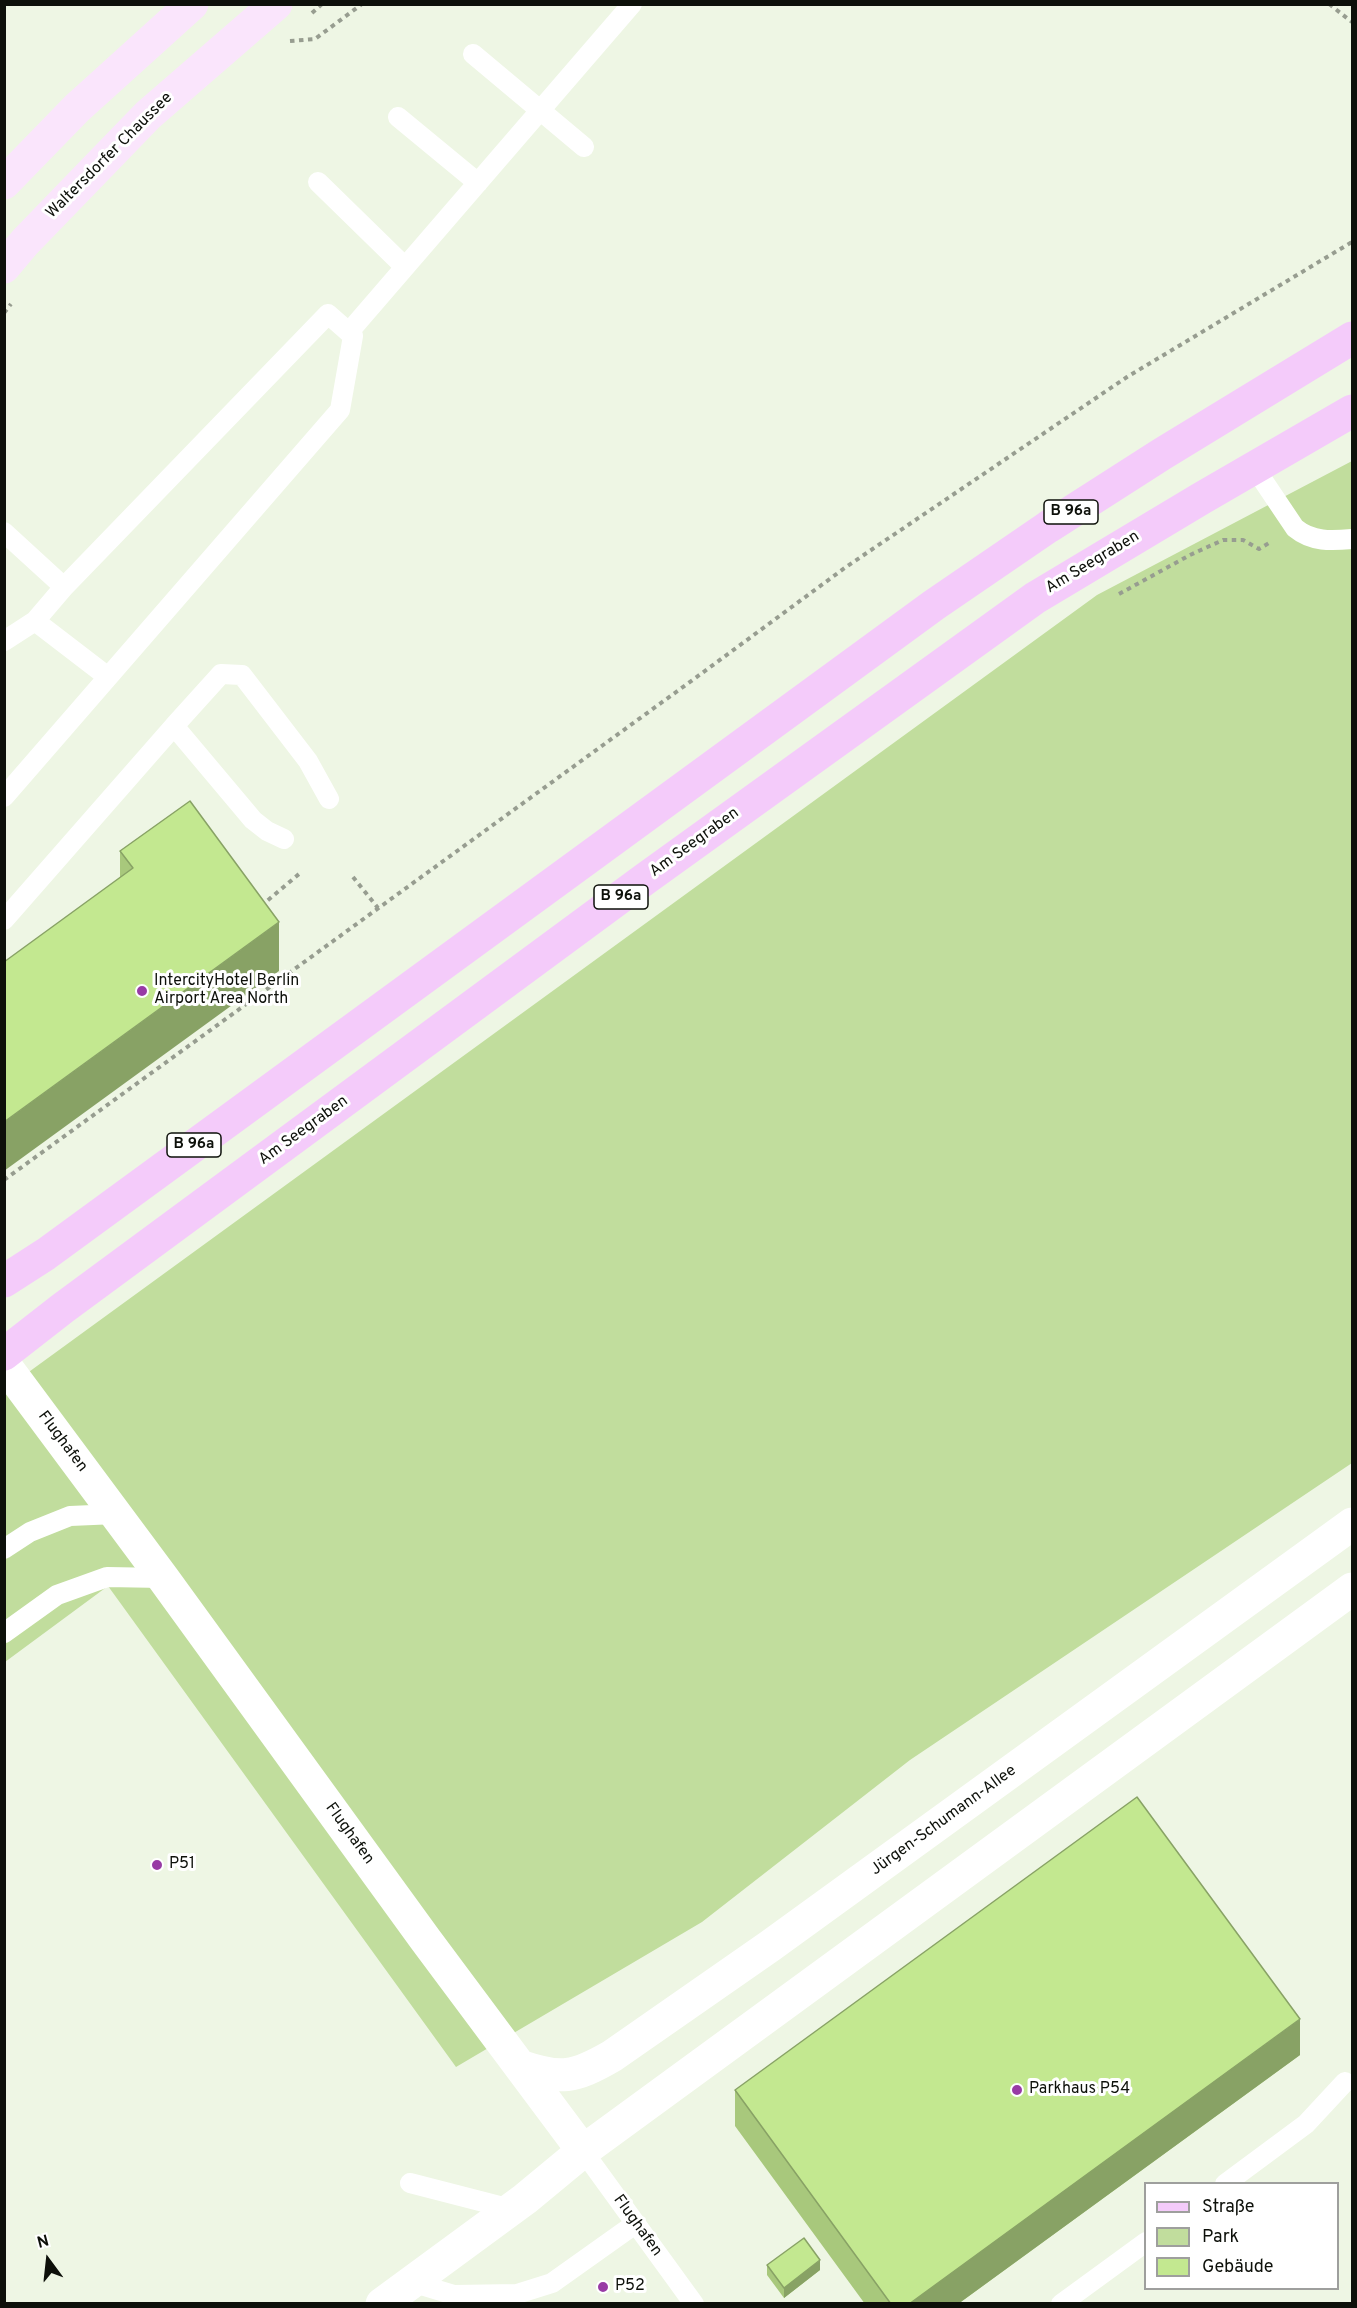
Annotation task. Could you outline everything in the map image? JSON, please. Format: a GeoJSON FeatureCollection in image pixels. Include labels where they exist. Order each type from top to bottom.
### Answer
{"type":"FeatureCollection","features":[{"type":"Feature","properties":{"kind":"main road"},"geometry":{"type":"LineString","coordinates":[[4,183],[76,108],[192,4]]}},
{"type":"Feature","properties":{"kind":"main road","name":"Waltersdorfer Chaussee"},"geometry":{"type":"LineString","coordinates":[[4,267],[24,242],[148,115],[276,4]]}},
{"type":"Feature","properties":{"kind":"main road","name":"B 96a"},"geometry":{"type":"LineString","coordinates":[[4,1281],[46,1254],[934,605],[1057,521],[1353,338]]}},
{"type":"Feature","properties":{"kind":"main road","name":"Am Seegraben"},"geometry":{"type":"LineString","coordinates":[[4,1354],[63,1308],[626,893],[1035,598],[1254,467],[1353,411]]}},
{"type":"Feature","properties":{"kind":"street","name":"Flughafen"},"geometry":{"type":"LineString","coordinates":[[4,1364],[583,2151]]}},
{"type":"Feature","properties":{"kind":"street","name":"Jürgen-Schumann-Allee"},"geometry":{"type":"LineString","coordinates":[[520,2066],[543,2074],[565,2076],[589,2069],[612,2056],[770,1946],[1353,1524]]}},
{"type":"Feature","properties":{"kind":"street"},"geometry":{"type":"LineString","coordinates":[[382,2304],[511,2209],[583,2151],[1353,1589]]}},
{"type":"Feature","properties":{"kind":"lane"},"geometry":{"type":"LineString","coordinates":[[349,332],[632,4]]}},
{"type":"Feature","properties":{"kind":"lane"},"geometry":{"type":"LineString","coordinates":[[473,54],[584,147]]}},
{"type":"Feature","properties":{"kind":"lane"},"geometry":{"type":"LineString","coordinates":[[398,117],[478,183]]}},
{"type":"Feature","properties":{"kind":"lane"},"geometry":{"type":"LineString","coordinates":[[318,182],[405,267]]}},
{"type":"Feature","properties":{"kind":"lane"},"geometry":{"type":"LineString","coordinates":[[4,640],[35,621],[64,587],[328,314],[353,336],[340,410],[4,797]]}},
{"type":"Feature","properties":{"kind":"lane"},"geometry":{"type":"LineString","coordinates":[[1254,467],[1295,528],[1304,535],[1325,541],[1353,539]]}},
{"type":"Feature","properties":{"kind":"lane"},"geometry":{"type":"LineString","coordinates":[[4,532],[64,587]]}},
{"type":"Feature","properties":{"kind":"lane"},"geometry":{"type":"LineString","coordinates":[[35,621],[108,677]]}},
{"type":"Feature","properties":{"kind":"lane"},"geometry":{"type":"LineString","coordinates":[[4,920],[221,674],[242,675],[308,761],[329,799]]}},
{"type":"Feature","properties":{"kind":"lane"},"geometry":{"type":"LineString","coordinates":[[174,726],[253,820],[267,831],[285,840]]}},
{"type":"Feature","properties":{"kind":"lane"},"geometry":{"type":"LineString","coordinates":[[4,1549],[30,1532],[70,1516],[116,1515]]}},
{"type":"Feature","properties":{"kind":"lane"},"geometry":{"type":"LineString","coordinates":[[4,1633],[57,1595],[107,1577],[163,1578]]}},
{"type":"Feature","properties":{"kind":"lane"},"geometry":{"type":"LineString","coordinates":[[1228,2182],[1306,2124],[1345,2082]]}},
{"type":"Feature","properties":{"kind":"lane","name":"Flughafen"},"geometry":{"type":"LineString","coordinates":[[583,2151],[694,2304]]}},
{"type":"Feature","properties":{"kind":"lane"},"geometry":{"type":"LineString","coordinates":[[410,2182],[511,2209]]}},
{"type":"Feature","properties":{"kind":"lane"},"geometry":{"type":"LineString","coordinates":[[411,2282],[454,2295],[517,2294],[552,2283],[635,2224]]}},
{"type":"Feature","properties":{"kind":"lane"},"geometry":{"type":"LineString","coordinates":[[1061,2304],[1144,2243]]}},
{"type":"Feature","properties":{"kind":"path"},"geometry":{"type":"LineString","coordinates":[[280,41],[315,39],[362,4]]}},
{"type":"Feature","properties":{"kind":"path"},"geometry":{"type":"LineString","coordinates":[[1329,4],[1353,22]]}},
{"type":"Feature","properties":{"kind":"path"},"geometry":{"type":"LineString","coordinates":[[4,1180],[846,567],[1127,377],[1353,242]]}},
{"type":"Feature","properties":{"kind":"path"},"geometry":{"type":"LineString","coordinates":[[1111,598],[1190,555],[1223,540],[1243,540],[1259,549],[1295,528]]}},
{"type":"Feature","properties":{"kind":"path"},"geometry":{"type":"LineString","coordinates":[[258,908],[299,874]]}},
{"type":"Feature","properties":{"kind":"path"},"geometry":{"type":"LineString","coordinates":[[353,877],[378,908]]}},
{"type":"Feature","properties":{"kind":"green space"},"geometry":{"type":"Polygon","coordinates":[[[1352,461],[1352,1463],[910,1760],[702,1922],[456,2067],[108,1586],[5,1662],[4,1390],[1097,595],[1352,461]]]}},
{"type":"Feature","properties":{"kind":"building","name":"IntercityHotel Berlin Airport Area North"},"geometry":{"type":"Polygon","coordinates":[[[190,801],[279,922],[4,1122],[4,962],[133,868],[120,851],[190,801]]]}},
{"type":"Feature","properties":{"kind":"building","name":"Parkhaus P54"},"geometry":{"type":"Polygon","coordinates":[[[1137,1797],[1300,2019],[909,2304],[891,2304],[735,2090],[1137,1797]]]}},
{"type":"Feature","properties":{"kind":"building"},"geometry":{"type":"Polygon","coordinates":[[[804,2238],[820,2260],[784,2288],[767,2265],[804,2238]]]}},
{"type":"Feature","properties":{"kind":"place","name":"IntercityHotel Berlin Airport Area North"},"geometry":{"type":"Point","coordinates":[142,991]}},
{"type":"Feature","properties":{"kind":"place","name":"P51"},"geometry":{"type":"Point","coordinates":[157,1865]}},
{"type":"Feature","properties":{"kind":"place","name":"Parkhaus P54"},"geometry":{"type":"Point","coordinates":[1017,2090]}},
{"type":"Feature","properties":{"kind":"place","name":"P52"},"geometry":{"type":"Point","coordinates":[603,2287]}}]}
